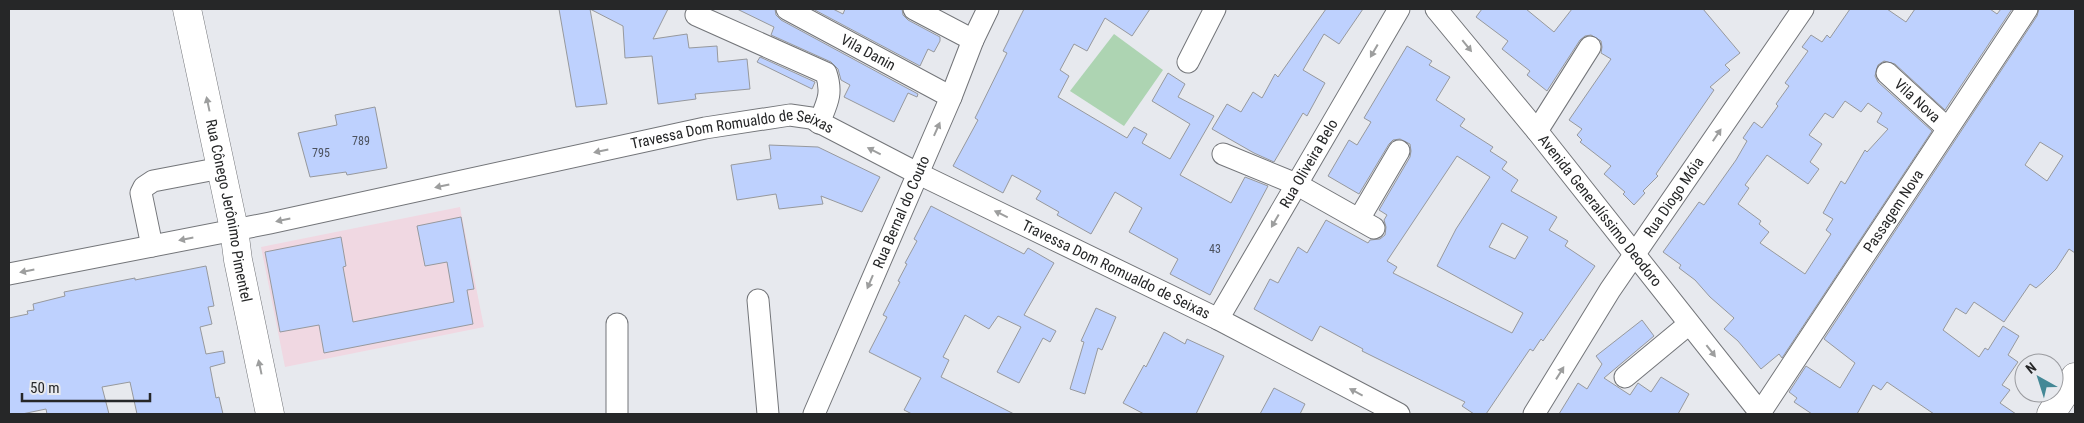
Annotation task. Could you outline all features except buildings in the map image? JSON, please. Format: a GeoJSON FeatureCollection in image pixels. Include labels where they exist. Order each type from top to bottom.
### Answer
{"type":"FeatureCollection","features":[{"type":"Feature","properties":{"kind":"main road","name":"Rua Cônego Jerônimo Pimentel"},"geometry":{"type":"LineString","coordinates":[[187,9],[234,229],[238,260],[270,414]]}},
{"type":"Feature","properties":{"kind":"main road"},"geometry":{"type":"LineString","coordinates":[[2051,414],[2075,377]]}},
{"type":"Feature","properties":{"kind":"street","name":"Vila Danin"},"geometry":{"type":"LineString","coordinates":[[787,9],[951,97]]}},
{"type":"Feature","properties":{"kind":"street"},"geometry":{"type":"LineString","coordinates":[[914,9],[973,40]]}},
{"type":"Feature","properties":{"kind":"street","name":"Rua Bernal do Couto"},"geometry":{"type":"LineString","coordinates":[[814,414],[951,97],[973,40],[988,9]]}},
{"type":"Feature","properties":{"kind":"street"},"geometry":{"type":"LineString","coordinates":[[1188,62],[1215,9]]}},
{"type":"Feature","properties":{"kind":"street","name":"Rua Oliveira Belo"},"geometry":{"type":"LineString","coordinates":[[1218,319],[1399,9]]}},
{"type":"Feature","properties":{"kind":"street","name":"Avenida Generalíssimo Deodoro"},"geometry":{"type":"LineString","coordinates":[[1436,9],[1537,131],[1760,414]]}},
{"type":"Feature","properties":{"kind":"street","name":"Rua Diogo Móia"},"geometry":{"type":"LineString","coordinates":[[1534,414],[1610,290],[1803,9]]}},
{"type":"Feature","properties":{"kind":"street","name":"Passagem Nova"},"geometry":{"type":"LineString","coordinates":[[1760,414],[2027,9]]}},
{"type":"Feature","properties":{"kind":"street"},"geometry":{"type":"LineString","coordinates":[[696,15],[826,73],[830,85],[830,94],[819,123]]}},
{"type":"Feature","properties":{"kind":"street"},"geometry":{"type":"LineString","coordinates":[[1537,131],[1590,47]]}},
{"type":"Feature","properties":{"kind":"street","name":"Vila Nova"},"geometry":{"type":"LineString","coordinates":[[1887,73],[1947,128]]}},
{"type":"Feature","properties":{"kind":"street","name":"Travessa Dom Romualdo de Seixas"},"geometry":{"type":"LineString","coordinates":[[9,274],[270,223],[706,128],[790,115],[811,118],[917,173],[1218,319],[1399,414]]}},
{"type":"Feature","properties":{"kind":"street"},"geometry":{"type":"LineString","coordinates":[[1224,154],[1296,184],[1367,224],[1399,151]]}},
{"type":"Feature","properties":{"kind":"street"},"geometry":{"type":"LineString","coordinates":[[152,246],[141,193],[144,187],[153,181],[221,168]]}},
{"type":"Feature","properties":{"kind":"street"},"geometry":{"type":"LineString","coordinates":[[758,300],[768,414]]}},
{"type":"Feature","properties":{"kind":"street"},"geometry":{"type":"LineString","coordinates":[[617,324],[617,414]]}},
{"type":"Feature","properties":{"kind":"street"},"geometry":{"type":"LineString","coordinates":[[1625,377],[1689,324]]}},
{"type":"Feature","properties":{"kind":"shaded area"},"geometry":{"type":"Polygon","coordinates":[[[460,207],[484,327],[285,367],[261,247],[460,207]]]}},
{"type":"Feature","properties":{"kind":"green space"},"geometry":{"type":"Polygon","coordinates":[[[1114,34],[1163,70],[1124,126],[1070,91],[1114,34]]]}}]}
